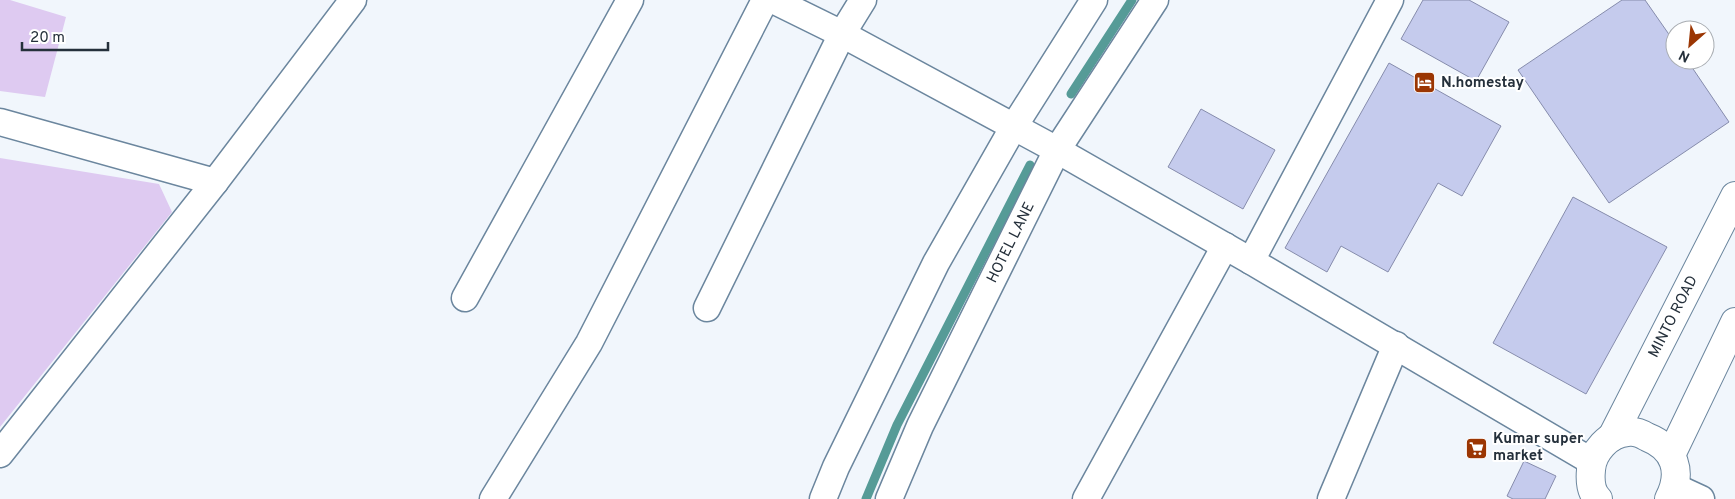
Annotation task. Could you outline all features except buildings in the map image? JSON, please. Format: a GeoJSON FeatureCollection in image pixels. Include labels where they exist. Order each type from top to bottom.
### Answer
{"type":"FeatureCollection","features":[{"type":"Feature","properties":{"kind":"street"},"geometry":{"type":"LineString","coordinates":[[0,454],[215,182],[353,0]]}},
{"type":"Feature","properties":{"kind":"street"},"geometry":{"type":"LineString","coordinates":[[465,298],[630,0]]}},
{"type":"Feature","properties":{"kind":"street"},"geometry":{"type":"LineString","coordinates":[[493,499],[589,343],[765,0]]}},
{"type":"Feature","properties":{"kind":"street"},"geometry":{"type":"LineString","coordinates":[[773,0],[842,34],[1057,150],[1396,345],[1591,461],[1590,480],[1596,498]]}},
{"type":"Feature","properties":{"kind":"street"},"geometry":{"type":"LineString","coordinates":[[707,308],[842,34],[863,0]]}},
{"type":"Feature","properties":{"kind":"street"},"geometry":{"type":"LineString","coordinates":[[823,499],[836,467],[936,263],[1014,128],[1094,0]]}},
{"type":"Feature","properties":{"kind":"street","name":"HOTEL LANE"},"geometry":{"type":"LineString","coordinates":[[889,499],[920,426],[1057,150],[1155,0]]}},
{"type":"Feature","properties":{"kind":"street"},"geometry":{"type":"LineString","coordinates":[[1251,261],[1390,0]]}},
{"type":"Feature","properties":{"kind":"street"},"geometry":{"type":"LineString","coordinates":[[0,122],[215,182]]}},
{"type":"Feature","properties":{"kind":"street","name":"MINTO ROAD"},"geometry":{"type":"LineString","coordinates":[[1591,461],[1599,448],[1612,437],[1735,196]]}},
{"type":"Feature","properties":{"kind":"street"},"geometry":{"type":"LineString","coordinates":[[1086,499],[1224,246]]}},
{"type":"Feature","properties":{"kind":"street"},"geometry":{"type":"LineString","coordinates":[[1671,454],[1735,322]]}},
{"type":"Feature","properties":{"kind":"street"},"geometry":{"type":"LineString","coordinates":[[1332,499],[1396,345]]}},
{"type":"Feature","properties":{"kind":"street"},"geometry":{"type":"LineString","coordinates":[[1612,437],[1628,432],[1642,434],[1661,442],[1671,454],[1676,471],[1672,493],[1701,499]]}},
{"type":"Feature","properties":{"kind":"shaded area"},"geometry":{"type":"Polygon","coordinates":[[[0,0],[10,0],[66,17],[45,97],[0,91],[0,0]]]}},
{"type":"Feature","properties":{"kind":"shaded area"},"geometry":{"type":"Polygon","coordinates":[[[0,158],[159,184],[172,212],[0,427],[0,158]]]}},
{"type":"Feature","properties":{"kind":"waterway"},"geometry":{"type":"LineString","coordinates":[[1071,94],[1132,0]]}},
{"type":"Feature","properties":{"kind":"waterway"},"geometry":{"type":"LineString","coordinates":[[866,499],[897,425],[1030,165]]}},
{"type":"Feature","properties":{"kind":"place","name":"N.homestay"},"geometry":{"type":"Point","coordinates":[1425,83]}},
{"type":"Feature","properties":{"kind":"place","name":"Kumar super market"},"geometry":{"type":"Point","coordinates":[1477,448]}}]}
